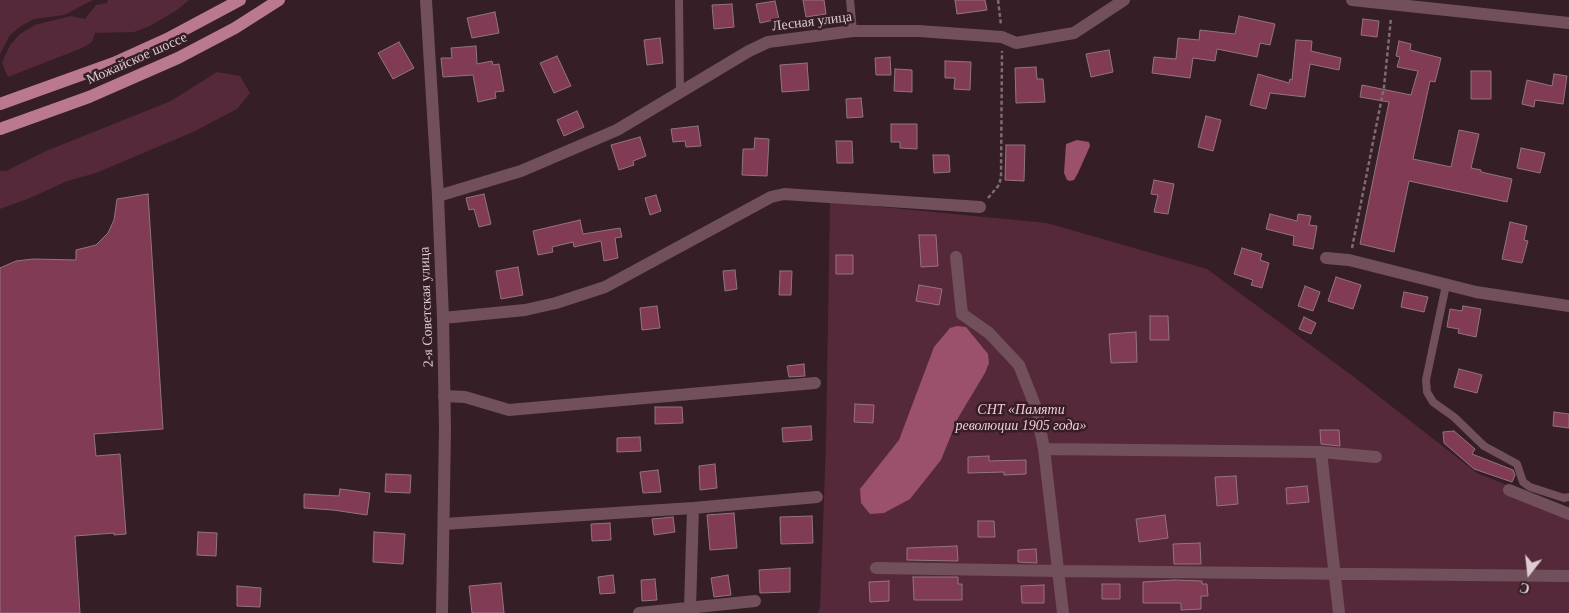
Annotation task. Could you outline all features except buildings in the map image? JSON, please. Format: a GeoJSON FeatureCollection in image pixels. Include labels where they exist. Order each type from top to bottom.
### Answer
{"type":"FeatureCollection","features":[{"type":"Feature","properties":{"kind":"main road","name":"Можайское шоссе"},"geometry":{"type":"LineString","coordinates":[[0,104],[114,63],[168,39],[240,0]]}},
{"type":"Feature","properties":{"kind":"main road","name":"Можайское шоссе"},"geometry":{"type":"LineString","coordinates":[[0,129],[89,97],[171,62],[235,28],[279,0]]}},
{"type":"Feature","properties":{"kind":"street","name":"2-я Советская улица"},"geometry":{"type":"LineString","coordinates":[[426,0],[438,196],[443,318],[444,524],[442,613]]}},
{"type":"Feature","properties":{"kind":"street","name":"Лесная улица"},"geometry":{"type":"LineString","coordinates":[[438,196],[521,171],[617,130],[749,51],[768,42],[853,31],[919,31],[1002,37],[1016,43],[1074,33],[1124,0]]}},
{"type":"Feature","properties":{"kind":"street"},"geometry":{"type":"LineString","coordinates":[[1352,0],[1569,23]]}},
{"type":"Feature","properties":{"kind":"street"},"geometry":{"type":"LineString","coordinates":[[443,318],[525,310],[556,303],[605,287],[771,197],[784,194],[980,207]]}},
{"type":"Feature","properties":{"kind":"street"},"geometry":{"type":"LineString","coordinates":[[956,257],[962,314],[989,333],[1019,365],[1036,408],[1044,449],[1063,613]]}},
{"type":"Feature","properties":{"kind":"street"},"geometry":{"type":"LineString","coordinates":[[1326,258],[1349,260],[1476,292],[1569,306]]}},
{"type":"Feature","properties":{"kind":"street"},"geometry":{"type":"LineString","coordinates":[[444,396],[465,397],[508,410],[815,383]]}},
{"type":"Feature","properties":{"kind":"street"},"geometry":{"type":"LineString","coordinates":[[1044,449],[1321,452],[1376,457]]}},
{"type":"Feature","properties":{"kind":"street"},"geometry":{"type":"LineString","coordinates":[[1321,452],[1340,613]]}},
{"type":"Feature","properties":{"kind":"street"},"geometry":{"type":"LineString","coordinates":[[1510,490],[1569,514]]}},
{"type":"Feature","properties":{"kind":"street"},"geometry":{"type":"LineString","coordinates":[[444,524],[693,508],[817,497]]}},
{"type":"Feature","properties":{"kind":"street"},"geometry":{"type":"LineString","coordinates":[[690,608],[693,508]]}},
{"type":"Feature","properties":{"kind":"street"},"geometry":{"type":"LineString","coordinates":[[876,568],[1569,576]]}},
{"type":"Feature","properties":{"kind":"street"},"geometry":{"type":"LineString","coordinates":[[639,613],[755,602]]}},
{"type":"Feature","properties":{"kind":"lane"},"geometry":{"type":"LineString","coordinates":[[679,0],[680,94]]}},
{"type":"Feature","properties":{"kind":"lane"},"geometry":{"type":"LineString","coordinates":[[850,0],[853,31]]}},
{"type":"Feature","properties":{"kind":"lane"},"geometry":{"type":"LineString","coordinates":[[1446,285],[1426,380],[1427,392],[1433,402],[1454,417],[1484,446],[1517,464],[1523,482],[1530,487],[1564,498],[1569,497]]}},
{"type":"Feature","properties":{"kind":"path"},"geometry":{"type":"LineString","coordinates":[[980,207],[999,185],[1001,177],[1002,37],[998,0]]}},
{"type":"Feature","properties":{"kind":"path"},"geometry":{"type":"LineString","coordinates":[[1349,260],[1384,87],[1393,4]]}},
{"type":"Feature","properties":{"kind":"green space"},"geometry":{"type":"Polygon","coordinates":[[[0,0],[93,0],[64,15],[34,19],[21,26],[10,35],[0,54],[0,0]]]}},
{"type":"Feature","properties":{"kind":"green space"},"geometry":{"type":"Polygon","coordinates":[[[108,0],[189,0],[177,10],[150,26],[134,32],[95,33],[92,42],[82,48],[8,77],[2,63],[10,45],[20,34],[35,25],[71,16],[85,19],[96,5],[107,3],[108,0]]]}},
{"type":"Feature","properties":{"kind":"green space"},"geometry":{"type":"Polygon","coordinates":[[[217,72],[240,76],[250,93],[237,109],[193,132],[96,173],[67,181],[0,209],[0,171],[6,171],[46,151],[171,101],[217,72]]]}},
{"type":"Feature","properties":{"kind":"green space","name":"СНТ «Памяти революции 1905 года»"},"geometry":{"type":"Polygon","coordinates":[[[830,202],[1047,223],[1207,269],[1354,377],[1477,473],[1569,510],[1569,613],[818,613],[820,607],[826,441],[830,202]]]}},
{"type":"Feature","properties":{"kind":"shaded area"},"geometry":{"type":"Polygon","coordinates":[[[1077,140],[1089,142],[1090,146],[1074,180],[1070,181],[1067,180],[1064,173],[1066,144],[1077,140]]]}},
{"type":"Feature","properties":{"kind":"shaded area"},"geometry":{"type":"Polygon","coordinates":[[[957,326],[966,327],[988,354],[989,363],[985,373],[958,418],[941,460],[910,499],[884,513],[870,514],[861,503],[860,489],[899,440],[934,347],[950,328],[957,326]]]}}]}
